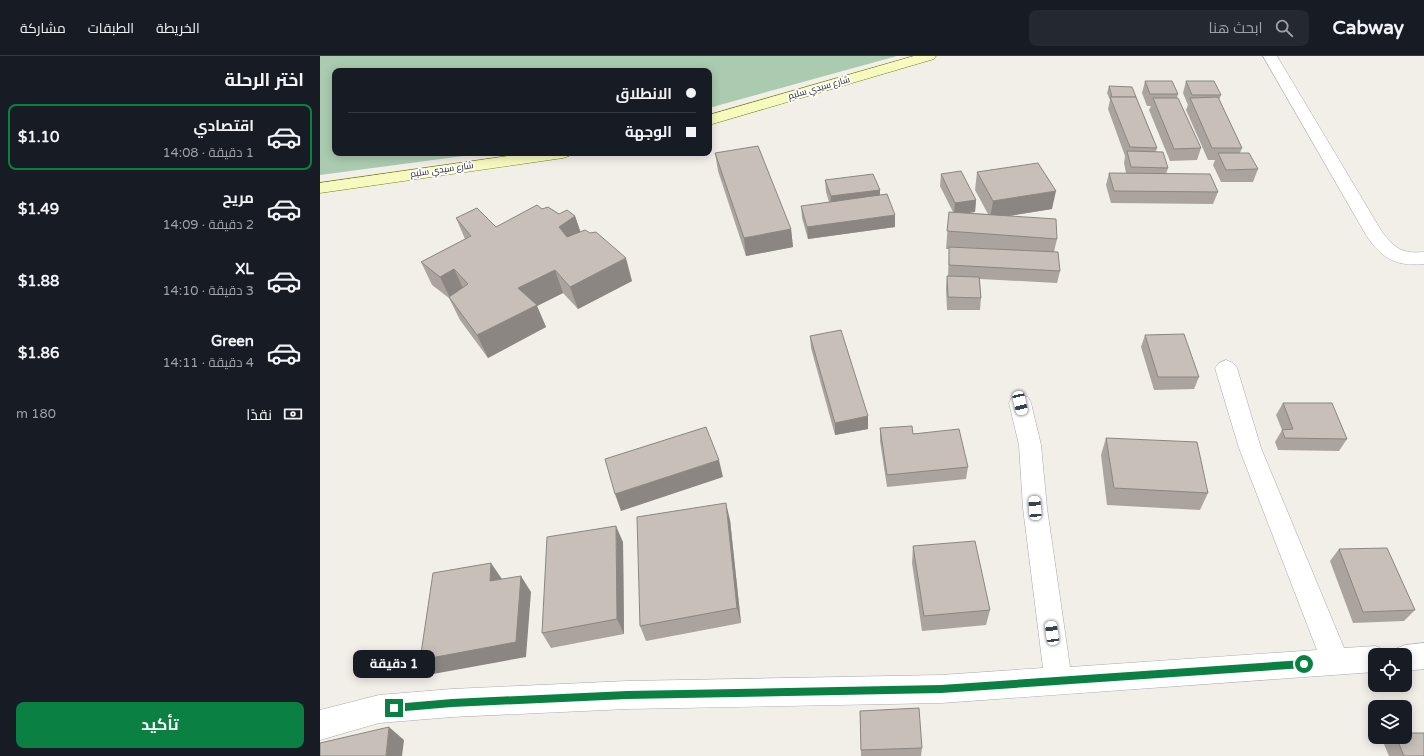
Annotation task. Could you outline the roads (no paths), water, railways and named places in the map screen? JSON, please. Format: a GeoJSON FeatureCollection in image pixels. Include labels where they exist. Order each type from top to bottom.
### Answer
{"type":"FeatureCollection","features":[{"type":"Feature","properties":{"kind":"main road","name":"شارع سيدي سليم"},"geometry":{"type":"LineString","coordinates":[[712,119],[929,56]]}},
{"type":"Feature","properties":{"kind":"main road","name":"شارع سيدي سليم"},"geometry":{"type":"LineString","coordinates":[[320,188],[542,156]]}},
{"type":"Feature","properties":{"kind":"street"},"geometry":{"type":"LineString","coordinates":[[1270,56],[1375,236],[1388,252],[1398,257],[1410,260],[1424,258]]}},
{"type":"Feature","properties":{"kind":"street"},"geometry":{"type":"LineString","coordinates":[[1226,368],[1250,448],[1336,662]]}},
{"type":"Feature","properties":{"kind":"street"},"geometry":{"type":"LineString","coordinates":[[1020,403],[1030,445],[1035,508],[1058,680]]}},
{"type":"Feature","properties":{"kind":"street"},"geometry":{"type":"LineString","coordinates":[[1412,657],[1424,656]]}},
{"type":"Feature","properties":{"kind":"street"},"geometry":{"type":"LineString","coordinates":[[320,725],[379,709],[452,703],[627,695],[941,689],[1368,660]]}}]}
